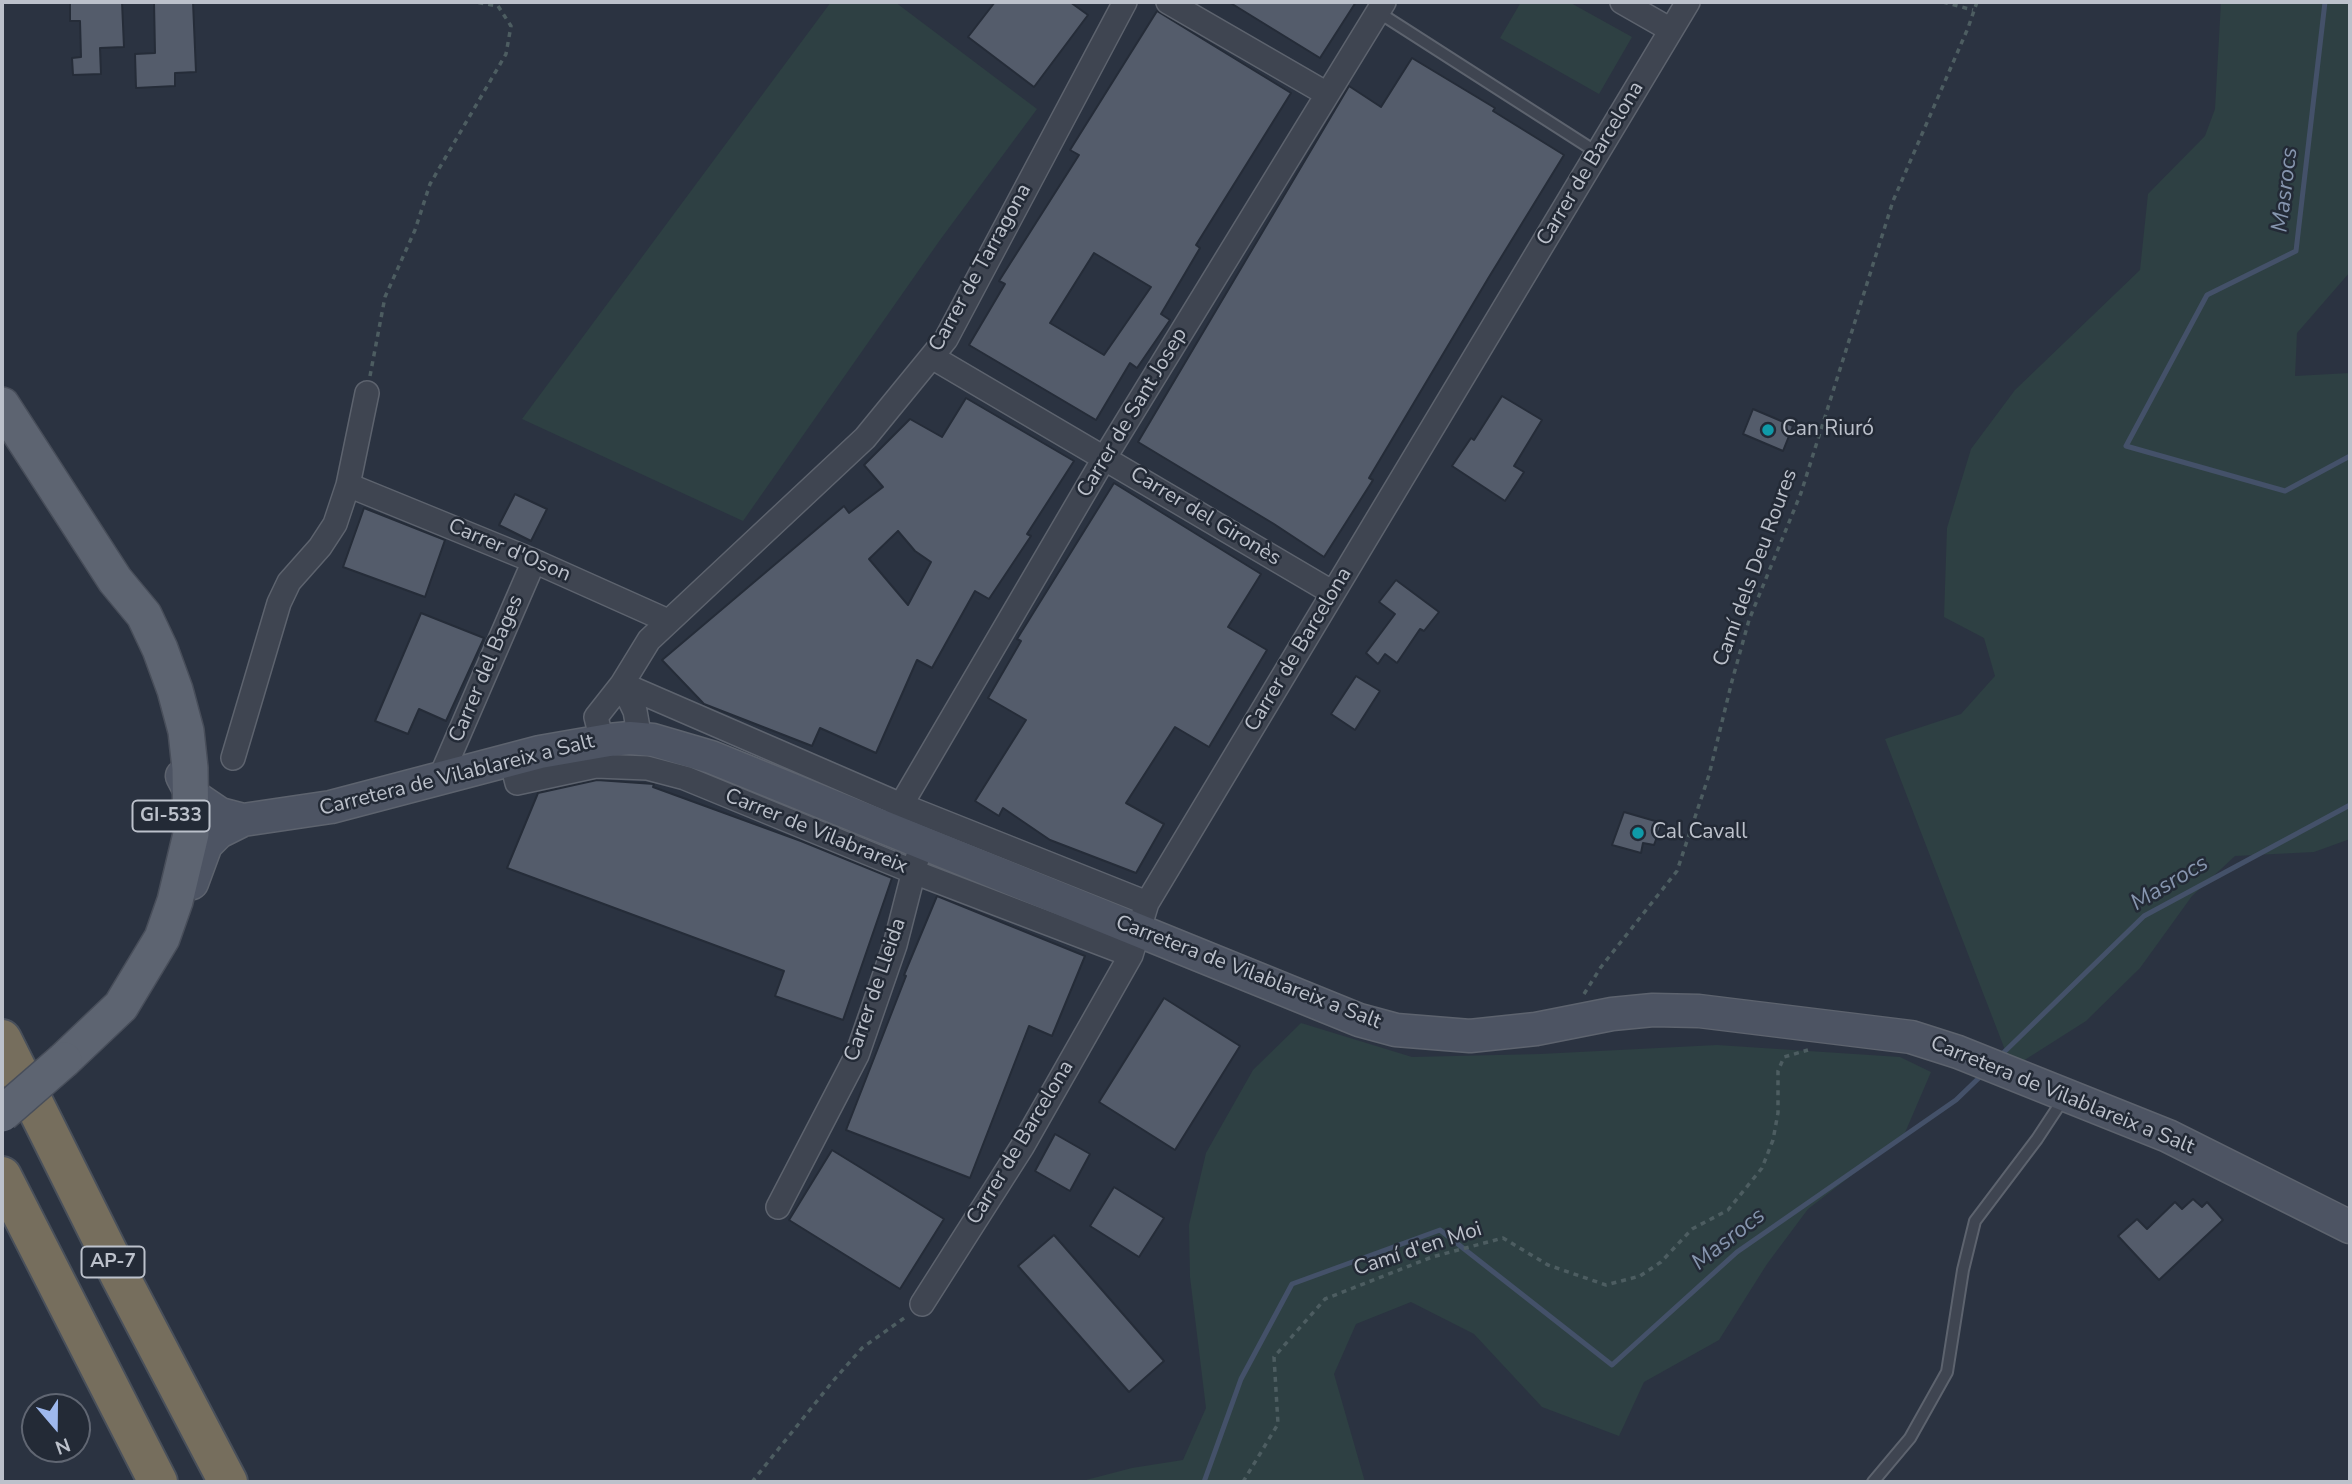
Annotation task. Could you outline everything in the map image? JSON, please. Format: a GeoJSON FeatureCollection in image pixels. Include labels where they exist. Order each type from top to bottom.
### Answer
{"type":"FeatureCollection","features":[{"type":"Feature","properties":{"kind":"highway","name":"AP-7"},"geometry":{"type":"LineString","coordinates":[[2,1039],[120,1276],[228,1482]]}},
{"type":"Feature","properties":{"kind":"highway","name":"AP-7"},"geometry":{"type":"LineString","coordinates":[[2,1176],[158,1482]]}},
{"type":"Feature","properties":{"kind":"main road","name":"GI-533"},"geometry":{"type":"LineString","coordinates":[[2,405],[115,580],[144,615],[175,690],[186,731],[192,795],[191,834],[175,901],[162,938],[121,1006],[2,1114]]}},
{"type":"Feature","properties":{"kind":"main road","name":"GI-533"},"geometry":{"type":"LineString","coordinates":[[74,1051],[132,959],[153,909],[163,873],[171,814],[170,781],[160,707],[115,580]]}},
{"type":"Feature","properties":{"kind":"street","name":"Carrer de Tarragona"},"geometry":{"type":"LineString","coordinates":[[600,741],[622,684],[649,640],[865,438],[946,339],[1125,2]]}},
{"type":"Feature","properties":{"kind":"street"},"geometry":{"type":"LineString","coordinates":[[1168,2],[1327,94]]}},
{"type":"Feature","properties":{"kind":"street"},"geometry":{"type":"LineString","coordinates":[[1622,2],[1671,30]]}},
{"type":"Feature","properties":{"kind":"street","name":"Carrer de Barcelona"},"geometry":{"type":"LineString","coordinates":[[922,1304],[1022,1147],[1138,930],[1333,593],[1688,2]]}},
{"type":"Feature","properties":{"kind":"street","name":"Carrer de Sant Josep"},"geometry":{"type":"LineString","coordinates":[[896,818],[1105,457],[1381,7]]}},
{"type":"Feature","properties":{"kind":"street","name":"Carrer del Gironès"},"geometry":{"type":"LineString","coordinates":[[932,357],[1333,593]]}},
{"type":"Feature","properties":{"kind":"street"},"geometry":{"type":"LineString","coordinates":[[233,758],[279,603],[289,582],[320,547],[335,524],[348,485],[367,393]]}},
{"type":"Feature","properties":{"kind":"street","name":"Carrer d'Oson"},"geometry":{"type":"LineString","coordinates":[[348,485],[534,561],[668,621]]}},
{"type":"Feature","properties":{"kind":"street","name":"Carrer del Bages"},"geometry":{"type":"LineString","coordinates":[[440,778],[534,561]]}},
{"type":"Feature","properties":{"kind":"street"},"geometry":{"type":"LineString","coordinates":[[153,634],[169,652],[182,681],[206,777],[218,794],[257,818]]}},
{"type":"Feature","properties":{"kind":"street"},"geometry":{"type":"LineString","coordinates":[[150,673],[165,696],[178,743],[183,780],[192,795],[220,814],[257,818]]}},
{"type":"Feature","properties":{"kind":"street"},"geometry":{"type":"LineString","coordinates":[[622,684],[896,818],[1138,930]]}},
{"type":"Feature","properties":{"kind":"street"},"geometry":{"type":"LineString","coordinates":[[622,684],[635,711],[640,738]]}},
{"type":"Feature","properties":{"kind":"street","name":"Carretera de Vilablareix a Salt"},"geometry":{"type":"LineString","coordinates":[[257,818],[331,807],[558,748],[640,738],[676,745],[896,818],[918,857],[1138,930],[1359,1020],[1396,1030],[1470,1036],[1536,1029],[1612,1014],[1653,1010],[1699,1011],[1911,1037],[1993,1066],[2209,1155],[2350,1227]]}},
{"type":"Feature","properties":{"kind":"street","name":"Carrer de Vilabrareix"},"geometry":{"type":"LineString","coordinates":[[512,759],[517,783],[596,766],[600,741],[647,768],[685,778],[918,857]]}},
{"type":"Feature","properties":{"kind":"street"},"geometry":{"type":"LineString","coordinates":[[121,1006],[147,982],[173,936],[206,845],[219,832],[257,818]]}},
{"type":"Feature","properties":{"kind":"street","name":"Carrer de Lleida"},"geometry":{"type":"LineString","coordinates":[[778,1207],[857,1055],[895,946],[918,857]]}},
{"type":"Feature","properties":{"kind":"lane"},"geometry":{"type":"LineString","coordinates":[[1381,7],[1598,153]]}},
{"type":"Feature","properties":{"kind":"lane"},"geometry":{"type":"LineString","coordinates":[[1874,1482],[1910,1438],[1947,1372],[1963,1270],[1975,1221],[2037,1139],[2066,1095]]}},
{"type":"Feature","properties":{"kind":"path"},"geometry":{"type":"LineString","coordinates":[[367,393],[386,297],[415,230],[430,184],[506,54],[512,26],[498,6],[475,2]]}},
{"type":"Feature","properties":{"kind":"path"},"geometry":{"type":"LineString","coordinates":[[1943,2],[1973,10]]}},
{"type":"Feature","properties":{"kind":"path","name":"Camí dels Deu Roures"},"geometry":{"type":"LineString","coordinates":[[1581,999],[1601,967],[1677,871],[1709,775],[1749,620],[1801,493],[1893,201],[1977,2]]}},
{"type":"Feature","properties":{"kind":"path","name":"Camí d'en Moi"},"geometry":{"type":"LineString","coordinates":[[1243,1482],[1278,1424],[1274,1357],[1325,1299],[1432,1257],[1503,1238],[1548,1265],[1606,1285],[1640,1276],[1661,1262],[1692,1229],[1728,1210],[1762,1168],[1773,1140],[1778,1113],[1778,1070],[1784,1057],[1810,1049]]}},
{"type":"Feature","properties":{"kind":"path"},"geometry":{"type":"LineString","coordinates":[[752,1482],[862,1348],[922,1304]]}},
{"type":"Feature","properties":{"kind":"shaded area"},"geometry":{"type":"Polygon","coordinates":[[[831,2],[895,2],[1037,109],[940,240],[743,521],[522,419],[831,2]]]}},
{"type":"Feature","properties":{"kind":"shaded area"},"geometry":{"type":"Polygon","coordinates":[[[1521,2],[1569,2],[1632,37],[1599,94],[1500,38],[1521,2]]]}},
{"type":"Feature","properties":{"kind":"shaded area"},"geometry":{"type":"Polygon","coordinates":[[[2221,2],[2350,2],[2350,272],[2297,333],[2295,376],[2350,373],[2350,839],[2314,852],[2235,856],[2192,896],[2140,968],[2086,1021],[2012,1068],[1885,739],[1961,714],[1995,676],[1984,638],[1944,617],[1947,528],[1971,449],[2015,390],[2140,270],[2148,194],[2205,136],[2215,109],[2221,2]]]}},
{"type":"Feature","properties":{"kind":"shaded area"},"geometry":{"type":"Polygon","coordinates":[[[1301,1023],[1412,1057],[1717,1045],[1900,1057],[1931,1072],[1904,1135],[1808,1209],[1767,1264],[1719,1340],[1644,1382],[1619,1436],[1542,1407],[1474,1334],[1411,1302],[1356,1324],[1334,1374],[1365,1482],[1087,1482],[1086,1480],[1132,1468],[1183,1460],[1206,1408],[1190,1277],[1189,1225],[1206,1153],[1253,1070],[1301,1023]]]}},
{"type":"Feature","properties":{"kind":"building"},"geometry":{"type":"Polygon","coordinates":[[[70,2],[122,2],[124,47],[100,48],[101,74],[73,75],[72,58],[81,57],[80,21],[70,21],[70,2]]]}},
{"type":"Feature","properties":{"kind":"building"},"geometry":{"type":"Polygon","coordinates":[[[154,2],[193,2],[196,72],[175,73],[175,86],[136,88],[135,54],[155,53],[154,2]]]}},
{"type":"Feature","properties":{"kind":"building"},"geometry":{"type":"Polygon","coordinates":[[[995,2],[1070,2],[1088,15],[1034,87],[968,37],[995,2]]]}},
{"type":"Feature","properties":{"kind":"building"},"geometry":{"type":"Polygon","coordinates":[[[1229,2],[1356,2],[1320,58],[1229,2]]]}},
{"type":"Feature","properties":{"kind":"building"},"geometry":{"type":"Polygon","coordinates":[[[1157,11],[1291,93],[1196,245],[1200,248],[1161,314],[1170,320],[1137,368],[1130,363],[1096,420],[969,345],[1005,284],[999,281],[1079,155],[1070,150],[1157,11]],[[1094,253],[1050,323],[1104,355],[1151,287],[1094,253]]]}},
{"type":"Feature","properties":{"kind":"building"},"geometry":{"type":"Polygon","coordinates":[[[1412,58],[1495,108],[1493,111],[1564,155],[1369,478],[1373,480],[1324,557],[1138,442],[1349,86],[1381,107],[1412,58]]]}},
{"type":"Feature","properties":{"kind":"building"},"geometry":{"type":"Polygon","coordinates":[[[1502,396],[1542,420],[1514,466],[1524,472],[1505,501],[1452,466],[1471,438],[1474,440],[1502,396]]]}},
{"type":"Feature","properties":{"kind":"building"},"geometry":{"type":"Polygon","coordinates":[[[966,398],[1074,461],[1027,534],[1031,536],[989,599],[975,591],[932,668],[917,660],[876,753],[820,728],[812,746],[704,704],[662,660],[844,506],[849,513],[883,487],[864,465],[910,419],[942,437],[966,398]],[[898,531],[869,559],[908,605],[931,562],[915,551],[898,531]]]}},
{"type":"Feature","properties":{"kind":"building","name":"Can Riuró"},"geometry":{"type":"Polygon","coordinates":[[[1753,409],[1793,426],[1783,451],[1743,434],[1753,409]]]}},
{"type":"Feature","properties":{"kind":"building"},"geometry":{"type":"Polygon","coordinates":[[[1114,483],[1261,574],[1228,627],[1267,650],[1209,747],[1175,727],[1126,803],[1164,824],[1136,873],[1050,840],[1003,808],[999,816],[975,801],[1026,720],[988,698],[1021,641],[1017,639],[1114,483]]]}},
{"type":"Feature","properties":{"kind":"building"},"geometry":{"type":"Polygon","coordinates":[[[515,494],[547,509],[531,541],[499,525],[515,494]]]}},
{"type":"Feature","properties":{"kind":"building"},"geometry":{"type":"Polygon","coordinates":[[[364,508],[445,540],[425,597],[343,567],[364,508]]]}},
{"type":"Feature","properties":{"kind":"building"},"geometry":{"type":"Polygon","coordinates":[[[1396,580],[1439,612],[1424,631],[1420,629],[1397,663],[1385,654],[1378,664],[1366,653],[1395,614],[1379,602],[1396,580]]]}},
{"type":"Feature","properties":{"kind":"building"},"geometry":{"type":"Polygon","coordinates":[[[421,613],[484,638],[446,721],[419,709],[408,734],[375,721],[421,613]]]}},
{"type":"Feature","properties":{"kind":"building"},"geometry":{"type":"Polygon","coordinates":[[[1356,676],[1380,691],[1355,730],[1331,714],[1356,676]]]}},
{"type":"Feature","properties":{"kind":"building"},"geometry":{"type":"Polygon","coordinates":[[[597,780],[654,784],[653,787],[801,841],[892,878],[843,1020],[775,996],[784,971],[507,868],[538,793],[597,780]]]}},
{"type":"Feature","properties":{"kind":"building","name":"Cal Cavall"},"geometry":{"type":"Polygon","coordinates":[[[1624,812],[1662,823],[1654,845],[1643,843],[1641,853],[1612,845],[1624,812]]]}},
{"type":"Feature","properties":{"kind":"building"},"geometry":{"type":"Polygon","coordinates":[[[937,896],[1085,956],[1052,1036],[1029,1026],[970,1178],[846,1130],[906,976],[904,975],[937,896]]]}},
{"type":"Feature","properties":{"kind":"building"},"geometry":{"type":"Polygon","coordinates":[[[1164,998],[1240,1046],[1175,1150],[1099,1102],[1164,998]]]}},
{"type":"Feature","properties":{"kind":"building"},"geometry":{"type":"Polygon","coordinates":[[[1055,1134],[1090,1154],[1070,1191],[1035,1171],[1055,1134]]]}},
{"type":"Feature","properties":{"kind":"building"},"geometry":{"type":"Polygon","coordinates":[[[832,1150],[944,1219],[900,1289],[789,1220],[832,1150]]]}},
{"type":"Feature","properties":{"kind":"building"},"geometry":{"type":"Polygon","coordinates":[[[1114,1187],[1164,1218],[1139,1257],[1090,1226],[1114,1187]]]}},
{"type":"Feature","properties":{"kind":"building"},"geometry":{"type":"Polygon","coordinates":[[[2193,1199],[2202,1207],[2207,1202],[2223,1220],[2159,1280],[2118,1236],[2137,1219],[2147,1229],[2175,1202],[2182,1209],[2193,1199]]]}},
{"type":"Feature","properties":{"kind":"building"},"geometry":{"type":"Polygon","coordinates":[[[1054,1235],[1164,1361],[1129,1392],[1018,1266],[1054,1235]]]}},
{"type":"Feature","properties":{"kind":"waterway","name":"Masrocs"},"geometry":{"type":"LineString","coordinates":[[2325,2],[2296,251],[2207,295],[2126,446],[2285,491],[2350,456]]}},
{"type":"Feature","properties":{"kind":"waterway","name":"Masrocs"},"geometry":{"type":"LineString","coordinates":[[1998,1058],[2144,916],[2350,805]]}},
{"type":"Feature","properties":{"kind":"waterway","name":"Masrocs"},"geometry":{"type":"LineString","coordinates":[[1204,1482],[1241,1379],[1292,1284],[1440,1230],[1612,1365],[1737,1252],[1956,1100],[1984,1073]]}},
{"type":"Feature","properties":{"kind":"place","name":"Can Riuró"},"geometry":{"type":"Point","coordinates":[1768,430]}},
{"type":"Feature","properties":{"kind":"place","name":"Cal Cavall"},"geometry":{"type":"Point","coordinates":[1638,833]}}]}
